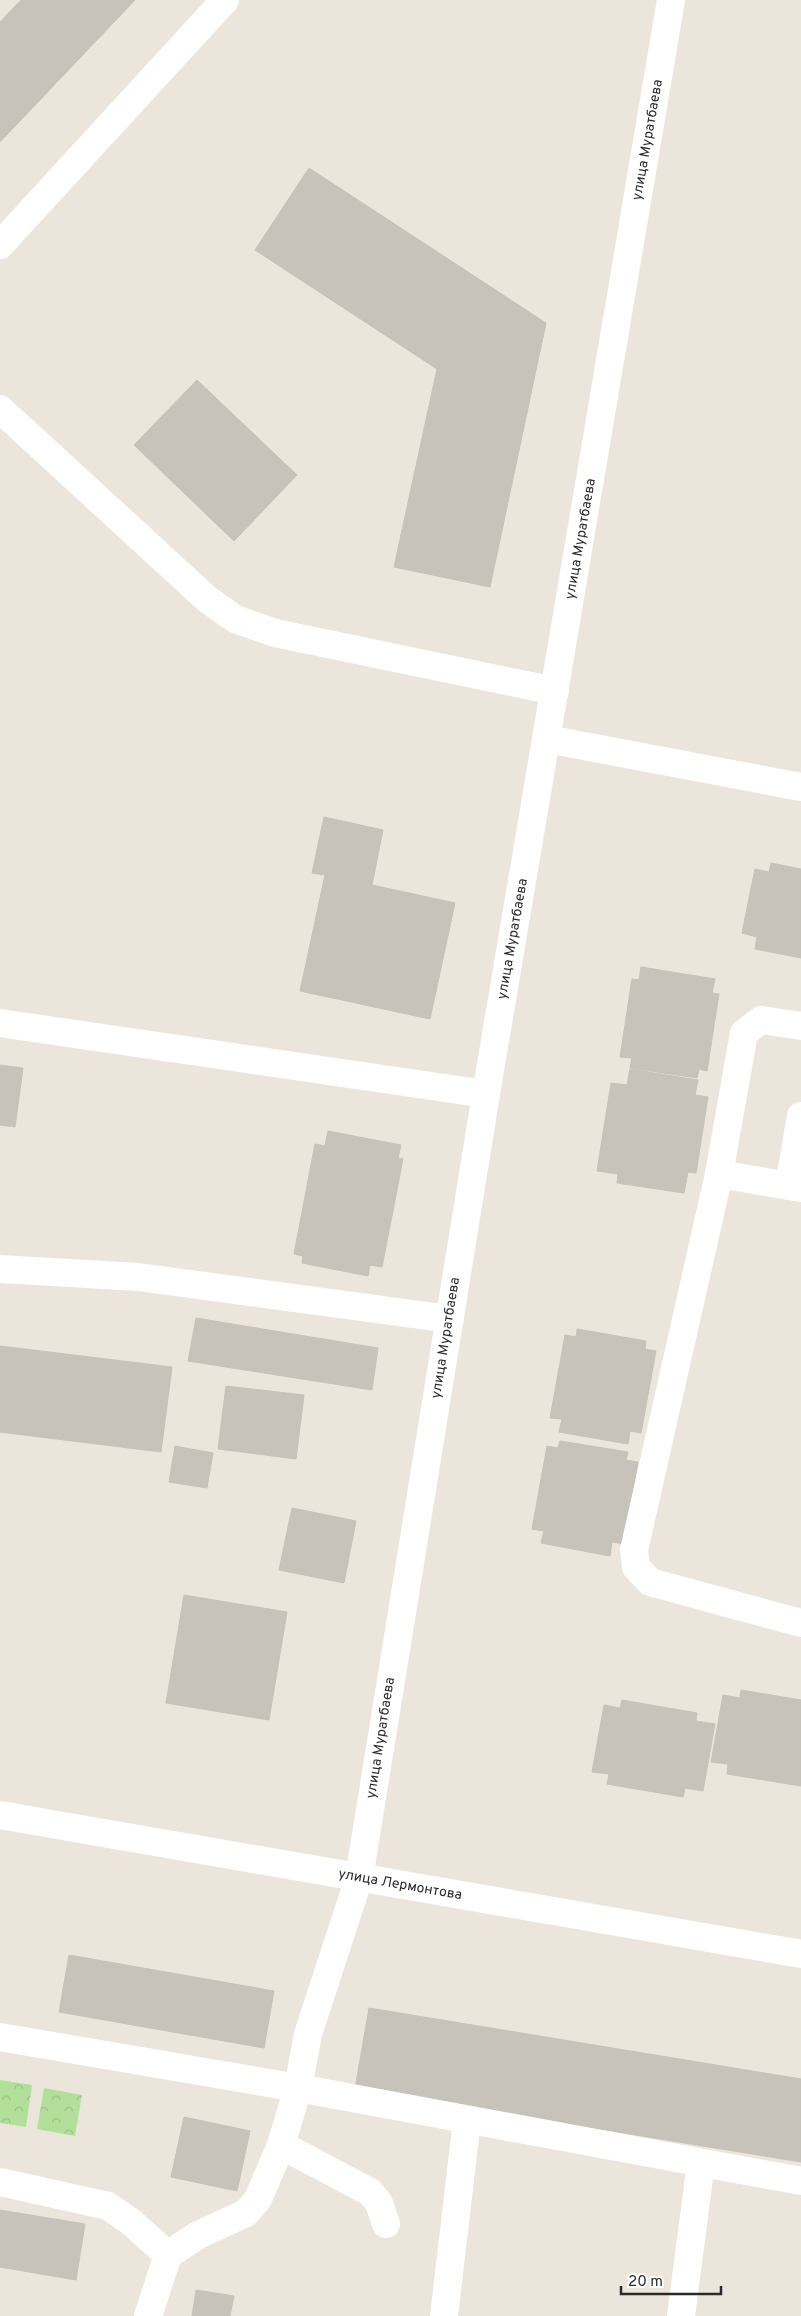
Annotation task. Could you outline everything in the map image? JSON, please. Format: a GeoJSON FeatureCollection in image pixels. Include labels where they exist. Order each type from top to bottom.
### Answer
{"type":"FeatureCollection","features":[{"type":"Feature","properties":{"kind":"street"},"geometry":{"type":"LineString","coordinates":[[0,245],[226,0]]}},
{"type":"Feature","properties":{"kind":"street","name":"улица Муратбаева"},"geometry":{"type":"LineString","coordinates":[[168,2255],[198,2234],[246,2213],[258,2199],[281,2144],[298,2088],[308,2034],[359,1878],[486,1094],[671,0]]}},
{"type":"Feature","properties":{"kind":"street"},"geometry":{"type":"LineString","coordinates":[[0,408],[206,599],[235,619],[276,633],[555,691]]}},
{"type":"Feature","properties":{"kind":"street"},"geometry":{"type":"LineString","coordinates":[[547,739],[801,787]]}},
{"type":"Feature","properties":{"kind":"street"},"geometry":{"type":"LineString","coordinates":[[801,1026],[761,1020],[744,1033],[719,1174],[634,1550],[636,1567],[650,1582],[801,1623]]}},
{"type":"Feature","properties":{"kind":"street"},"geometry":{"type":"LineString","coordinates":[[0,1023],[486,1094]]}},
{"type":"Feature","properties":{"kind":"street"},"geometry":{"type":"LineString","coordinates":[[719,1174],[795,1187],[801,1116]]}},
{"type":"Feature","properties":{"kind":"street"},"geometry":{"type":"LineString","coordinates":[[0,1269],[138,1277],[450,1319]]}},
{"type":"Feature","properties":{"kind":"street","name":"улица Лермонтова"},"geometry":{"type":"LineString","coordinates":[[0,1815],[801,1954]]}},
{"type":"Feature","properties":{"kind":"street"},"geometry":{"type":"LineString","coordinates":[[0,2037],[298,2088],[801,2181]]}},
{"type":"Feature","properties":{"kind":"street"},"geometry":{"type":"LineString","coordinates":[[444,2316],[467,2120]]}},
{"type":"Feature","properties":{"kind":"street"},"geometry":{"type":"LineString","coordinates":[[281,2144],[370,2192],[379,2203],[386,2224]]}},
{"type":"Feature","properties":{"kind":"street"},"geometry":{"type":"LineString","coordinates":[[681,2316],[701,2163]]}},
{"type":"Feature","properties":{"kind":"street"},"geometry":{"type":"LineString","coordinates":[[0,2182],[108,2206],[132,2222],[168,2255],[148,2316]]}},
{"type":"Feature","properties":{"kind":"green space"},"geometry":{"type":"Polygon","coordinates":[[[0,2080],[32,2085],[26,2127],[0,2123],[0,2080]]]}},
{"type":"Feature","properties":{"kind":"green space"},"geometry":{"type":"Polygon","coordinates":[[[44,2088],[82,2095],[75,2136],[37,2129],[44,2088]]]}},
{"type":"Feature","properties":{"kind":"building"},"geometry":{"type":"Polygon","coordinates":[[[21,0],[135,0],[0,142],[0,22],[21,0]]]}},
{"type":"Feature","properties":{"kind":"building"},"geometry":{"type":"Polygon","coordinates":[[[309,168],[546,323],[490,587],[394,567],[437,369],[255,250],[309,168]]]}},
{"type":"Feature","properties":{"kind":"building"},"geometry":{"type":"Polygon","coordinates":[[[197,380],[297,475],[234,541],[134,445],[197,380]]]}},
{"type":"Feature","properties":{"kind":"building"},"geometry":{"type":"Polygon","coordinates":[[[324,817],[383,830],[372,885],[455,903],[430,1019],[300,991],[325,875],[312,873],[324,817]]]}},
{"type":"Feature","properties":{"kind":"building"},"geometry":{"type":"Polygon","coordinates":[[[771,863],[801,869],[801,958],[755,949],[757,937],[742,933],[755,869],[769,872],[771,863]]]}},
{"type":"Feature","properties":{"kind":"building"},"geometry":{"type":"Polygon","coordinates":[[[641,967],[715,979],[712,993],[719,994],[707,1071],[699,1069],[697,1078],[630,1068],[632,1058],[620,1057],[632,979],[639,980],[641,967]]]}},
{"type":"Feature","properties":{"kind":"building"},"geometry":{"type":"Polygon","coordinates":[[[0,1065],[23,1068],[15,1127],[0,1125],[0,1065]]]}},
{"type":"Feature","properties":{"kind":"building"},"geometry":{"type":"Polygon","coordinates":[[[630,1069],[698,1080],[695,1095],[708,1097],[696,1173],[688,1172],[684,1193],[617,1183],[618,1174],[597,1171],[611,1083],[627,1085],[630,1069]]]}},
{"type":"Feature","properties":{"kind":"building"},"geometry":{"type":"Polygon","coordinates":[[[328,1131],[401,1145],[398,1158],[403,1159],[382,1267],[370,1265],[368,1276],[302,1263],[303,1256],[294,1254],[315,1144],[325,1146],[328,1131]]]}},
{"type":"Feature","properties":{"kind":"building"},"geometry":{"type":"Polygon","coordinates":[[[196,1318],[378,1348],[372,1390],[188,1361],[196,1318]]]}},
{"type":"Feature","properties":{"kind":"building"},"geometry":{"type":"Polygon","coordinates":[[[577,1329],[646,1341],[645,1349],[656,1351],[641,1433],[630,1431],[628,1444],[559,1432],[562,1419],[550,1418],[565,1335],[576,1337],[577,1329]]]}},
{"type":"Feature","properties":{"kind":"building"},"geometry":{"type":"Polygon","coordinates":[[[0,1346],[172,1367],[161,1452],[0,1432],[0,1346]]]}},
{"type":"Feature","properties":{"kind":"building"},"geometry":{"type":"Polygon","coordinates":[[[226,1386],[304,1395],[296,1459],[218,1449],[226,1386]]]}},
{"type":"Feature","properties":{"kind":"building"},"geometry":{"type":"Polygon","coordinates":[[[560,1441],[628,1452],[626,1460],[638,1462],[624,1544],[612,1542],[610,1556],[541,1543],[544,1531],[532,1529],[547,1446],[558,1448],[560,1441]]]}},
{"type":"Feature","properties":{"kind":"building"},"geometry":{"type":"Polygon","coordinates":[[[175,1446],[213,1453],[207,1488],[169,1482],[175,1446]]]}},
{"type":"Feature","properties":{"kind":"building"},"geometry":{"type":"Polygon","coordinates":[[[292,1508],[356,1521],[344,1583],[279,1570],[292,1508]]]}},
{"type":"Feature","properties":{"kind":"building"},"geometry":{"type":"Polygon","coordinates":[[[184,1595],[287,1612],[269,1720],[166,1703],[184,1595]]]}},
{"type":"Feature","properties":{"kind":"building"},"geometry":{"type":"Polygon","coordinates":[[[741,1690],[801,1700],[801,1786],[727,1774],[728,1764],[711,1762],[723,1695],[740,1698],[741,1690]]]}},
{"type":"Feature","properties":{"kind":"building"},"geometry":{"type":"Polygon","coordinates":[[[622,1700],[697,1713],[696,1721],[715,1724],[703,1791],[685,1788],[683,1797],[607,1784],[609,1774],[592,1772],[604,1705],[620,1708],[622,1700]]]}},
{"type":"Feature","properties":{"kind":"building"},"geometry":{"type":"Polygon","coordinates":[[[69,1955],[274,1991],[264,2048],[59,2012],[69,1955]]]}},
{"type":"Feature","properties":{"kind":"building"},"geometry":{"type":"Polygon","coordinates":[[[369,2008],[801,2079],[801,2162],[355,2089],[369,2008]]]}},
{"type":"Feature","properties":{"kind":"building"},"geometry":{"type":"Polygon","coordinates":[[[184,2117],[250,2131],[237,2191],[171,2177],[184,2117]]]}},
{"type":"Feature","properties":{"kind":"building"},"geometry":{"type":"Polygon","coordinates":[[[0,2210],[85,2224],[76,2280],[0,2267],[0,2210]]]}},
{"type":"Feature","properties":{"kind":"building"},"geometry":{"type":"Polygon","coordinates":[[[196,2290],[234,2296],[230,2316],[192,2316],[196,2290]]]}}]}
